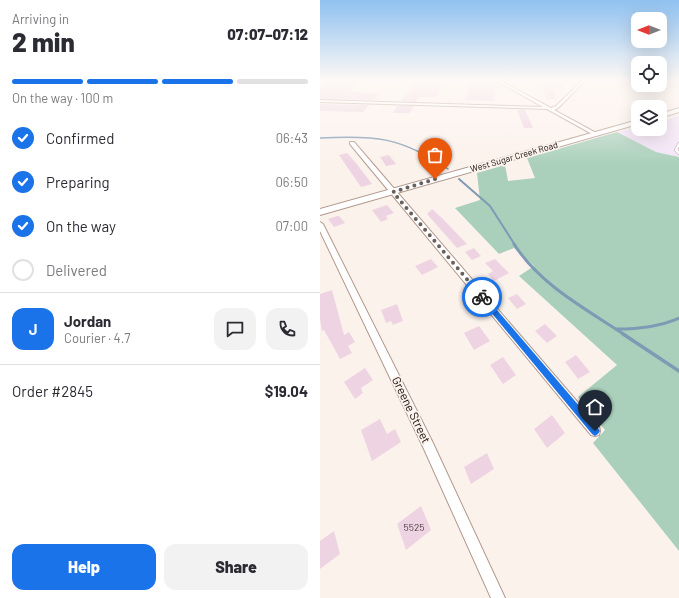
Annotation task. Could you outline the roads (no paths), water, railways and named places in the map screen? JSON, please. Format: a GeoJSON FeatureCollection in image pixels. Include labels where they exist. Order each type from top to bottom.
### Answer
{"type":"FeatureCollection","features":[{"type":"Feature","properties":{"kind":"main road"},"geometry":{"type":"LineString","coordinates":[[667,114],[679,110]]}},
{"type":"Feature","properties":{"kind":"main road","name":"West Sugar Creek Road"},"geometry":{"type":"LineString","coordinates":[[320,212],[631,124]]}},
{"type":"Feature","properties":{"kind":"street"},"geometry":{"type":"LineString","coordinates":[[543,108],[551,110],[596,134]]}},
{"type":"Feature","properties":{"kind":"street"},"geometry":{"type":"LineString","coordinates":[[551,110],[555,108]]}},
{"type":"Feature","properties":{"kind":"street"},"geometry":{"type":"LineString","coordinates":[[352,143],[595,431]]}},
{"type":"Feature","properties":{"kind":"street","name":"Greene Street"},"geometry":{"type":"LineString","coordinates":[[320,224],[428,445],[498,598]]}},
{"type":"Feature","properties":{"kind":"lane"},"geometry":{"type":"LineString","coordinates":[[679,144],[676,150],[679,153]]}},
{"type":"Feature","properties":{"kind":"waterway"},"geometry":{"type":"LineString","coordinates":[[320,138],[357,137],[387,140],[416,150],[448,169]]}},
{"type":"Feature","properties":{"kind":"waterway"},"geometry":{"type":"LineString","coordinates":[[459,179],[490,206],[515,245]]}},
{"type":"Feature","properties":{"kind":"waterway"},"geometry":{"type":"LineString","coordinates":[[514,244],[525,259],[550,284],[580,306],[625,335]]}},
{"type":"Feature","properties":{"kind":"waterway"},"geometry":{"type":"LineString","coordinates":[[616,329],[648,327],[664,324],[679,318]]}},
{"type":"Feature","properties":{"kind":"waterway"},"geometry":{"type":"LineString","coordinates":[[623,334],[679,371]]}}]}
